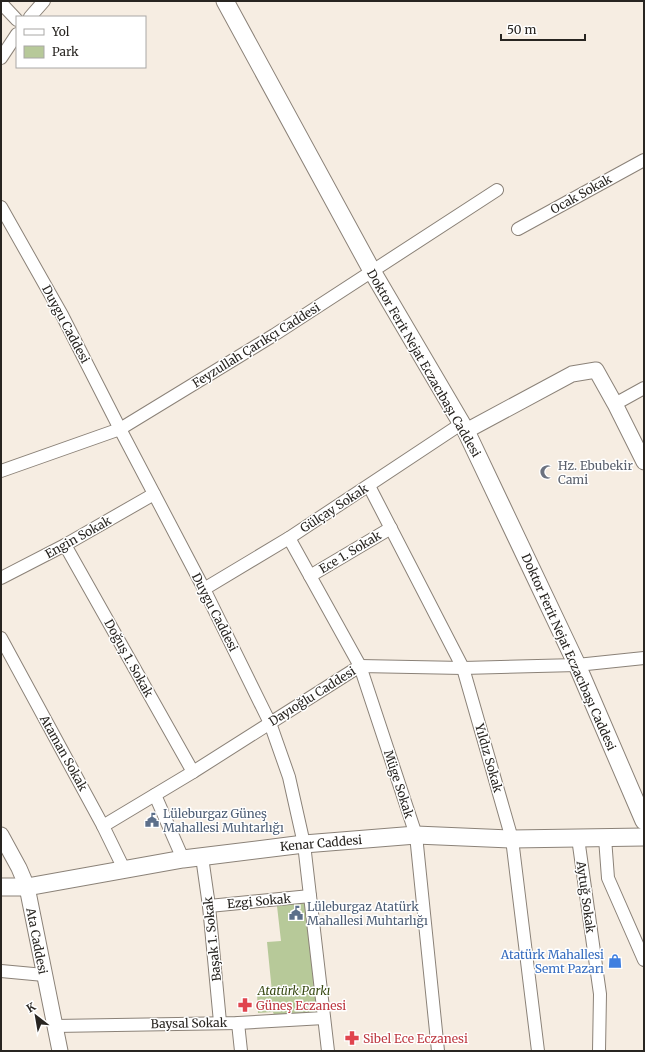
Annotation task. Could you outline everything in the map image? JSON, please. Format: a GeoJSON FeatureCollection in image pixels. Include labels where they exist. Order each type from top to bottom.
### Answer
{"type":"FeatureCollection","features":[{"type":"Feature","properties":{"kind":"main road","name":"Doktor Ferit Nejat Eczacıbaşı Caddesi"},"geometry":{"type":"LineString","coordinates":[[225,1],[372,271],[464,428],[577,665],[644,821]]}},
{"type":"Feature","properties":{"kind":"main road","name":"Kenar Caddesi"},"geometry":{"type":"LineString","coordinates":[[1,887],[27,887],[183,858],[304,844],[416,835],[512,839],[644,837]]}},
{"type":"Feature","properties":{"kind":"street"},"geometry":{"type":"LineString","coordinates":[[31,16],[44,1]]}},
{"type":"Feature","properties":{"kind":"street"},"geometry":{"type":"LineString","coordinates":[[1,2],[16,19]]}},
{"type":"Feature","properties":{"kind":"street"},"geometry":{"type":"LineString","coordinates":[[1,58],[16,36]]}},
{"type":"Feature","properties":{"kind":"street","name":"Ocak Sokak"},"geometry":{"type":"LineString","coordinates":[[518,229],[644,160]]}},
{"type":"Feature","properties":{"kind":"street","name":"Feyzullah Çarıkçı Caddesi"},"geometry":{"type":"LineString","coordinates":[[1,471],[120,429],[274,336],[497,190]]}},
{"type":"Feature","properties":{"kind":"street","name":"Duygu Caddesi"},"geometry":{"type":"LineString","coordinates":[[1,207],[62,315],[204,589],[270,723],[289,777],[304,844],[328,1051]]}},
{"type":"Feature","properties":{"kind":"street","name":"Gülçay Sokak"},"geometry":{"type":"LineString","coordinates":[[204,589],[289,538],[369,486],[464,428],[572,374],[596,370],[615,404]]}},
{"type":"Feature","properties":{"kind":"street"},"geometry":{"type":"LineString","coordinates":[[644,388],[615,404],[644,462]]}},
{"type":"Feature","properties":{"kind":"street","name":"Yıldız Sokak"},"geometry":{"type":"LineString","coordinates":[[369,486],[463,668],[512,839],[538,1051]]}},
{"type":"Feature","properties":{"kind":"street","name":"Engin Sokak"},"geometry":{"type":"LineString","coordinates":[[1,578],[65,545],[154,494]]}},
{"type":"Feature","properties":{"kind":"street","name":"Ece 1. Sokak"},"geometry":{"type":"LineString","coordinates":[[310,576],[391,528]]}},
{"type":"Feature","properties":{"kind":"street","name":"Müge Sokak"},"geometry":{"type":"LineString","coordinates":[[289,538],[360,666],[416,835],[438,1051]]}},
{"type":"Feature","properties":{"kind":"street","name":"Doğuş 1. Sokak"},"geometry":{"type":"LineString","coordinates":[[65,545],[193,772]]}},
{"type":"Feature","properties":{"kind":"street","name":"Ataman Sokak"},"geometry":{"type":"LineString","coordinates":[[1,638],[103,826],[124,870]]}},
{"type":"Feature","properties":{"kind":"street","name":"Dayıoğlu Caddesi"},"geometry":{"type":"LineString","coordinates":[[103,826],[193,772],[360,666],[463,668],[577,665],[644,658]]}},
{"type":"Feature","properties":{"kind":"street"},"geometry":{"type":"LineString","coordinates":[[155,795],[183,858]]}},
{"type":"Feature","properties":{"kind":"street","name":"Ata Caddesi"},"geometry":{"type":"LineString","coordinates":[[1,835],[19,868],[27,887],[60,1051]]}},
{"type":"Feature","properties":{"kind":"street","name":"Aytuğ Sokak"},"geometry":{"type":"LineString","coordinates":[[578,838],[600,994],[599,1051]]}},
{"type":"Feature","properties":{"kind":"street"},"geometry":{"type":"LineString","coordinates":[[605,838],[608,878],[644,960]]}},
{"type":"Feature","properties":{"kind":"street","name":"Başak 1. Sokak"},"geometry":{"type":"LineString","coordinates":[[202,856],[209,906],[220,1022]]}},
{"type":"Feature","properties":{"kind":"street","name":"Ezgi Sokak"},"geometry":{"type":"LineString","coordinates":[[209,906],[310,896]]}},
{"type":"Feature","properties":{"kind":"street"},"geometry":{"type":"LineString","coordinates":[[1,971],[44,975]]}},
{"type":"Feature","properties":{"kind":"street","name":"Baysal Sokak"},"geometry":{"type":"LineString","coordinates":[[55,1026],[238,1022],[324,1018]]}},
{"type":"Feature","properties":{"kind":"street"},"geometry":{"type":"LineString","coordinates":[[238,1022],[241,1051]]}},
{"type":"Feature","properties":{"kind":"green space","name":"Atatürk Parkı"},"geometry":{"type":"Polygon","coordinates":[[[306,902],[319,1016],[274,1015],[273,1012],[258,1013],[257,993],[272,992],[267,942],[281,941],[277,906],[306,902]]]}},
{"type":"Feature","properties":{"kind":"place","name":"Hz. Ebubekir Cami"},"geometry":{"type":"Point","coordinates":[547,472]}},
{"type":"Feature","properties":{"kind":"place","name":"Lüleburgaz Güneş Mahallesi Muhtarlığı"},"geometry":{"type":"Point","coordinates":[152,820]}},
{"type":"Feature","properties":{"kind":"place","name":"Lüleburgaz Atatürk Mahallesi Muhtarlığı"},"geometry":{"type":"Point","coordinates":[296,913]}},
{"type":"Feature","properties":{"kind":"place","name":"Atatürk Mahallesi Semt Pazarı"},"geometry":{"type":"Point","coordinates":[615,961]}},
{"type":"Feature","properties":{"kind":"place","name":"Güneş Eczanesi"},"geometry":{"type":"Point","coordinates":[245,1005]}},
{"type":"Feature","properties":{"kind":"place","name":"Sibel Ece Eczanesi"},"geometry":{"type":"Point","coordinates":[352,1038]}}]}
